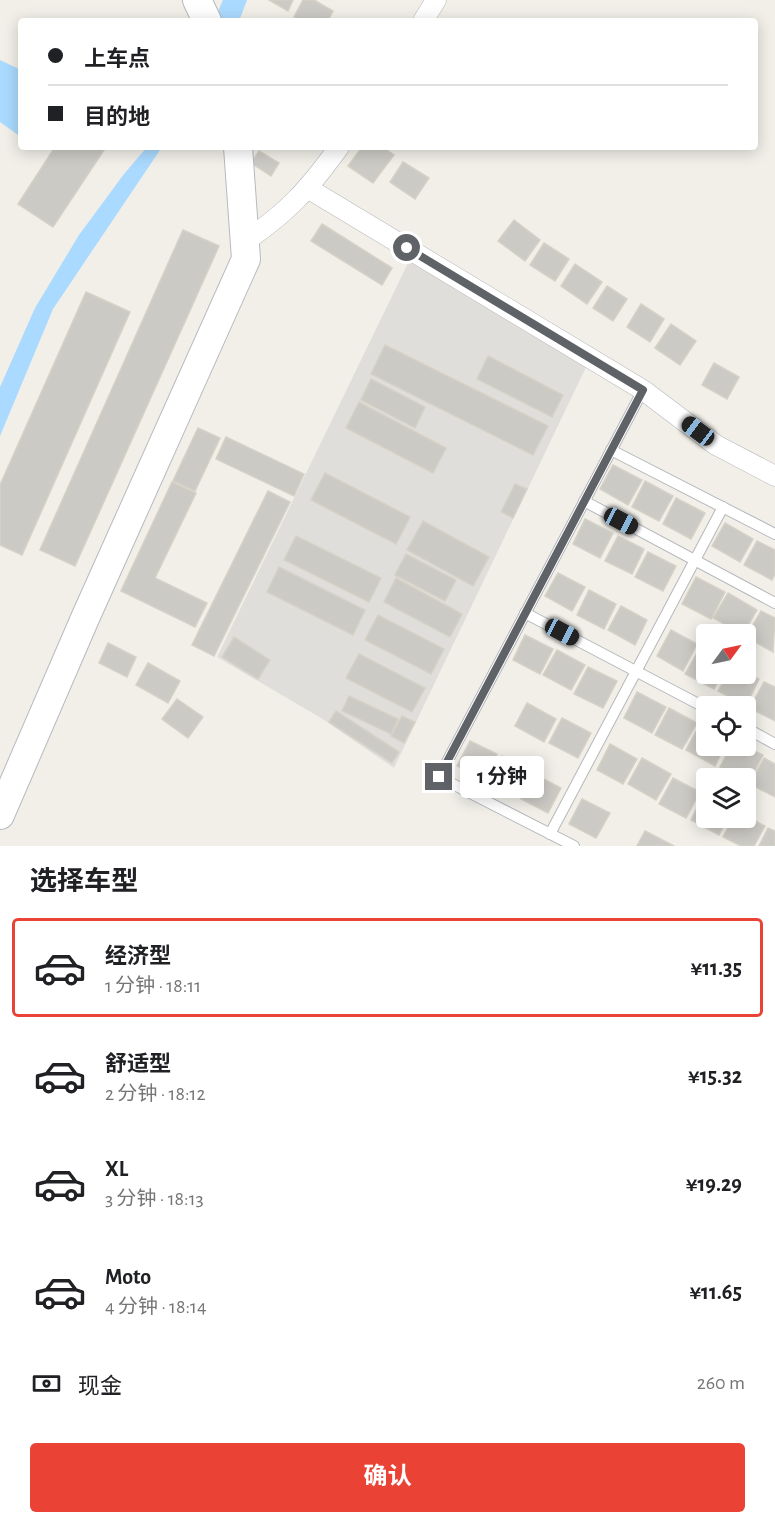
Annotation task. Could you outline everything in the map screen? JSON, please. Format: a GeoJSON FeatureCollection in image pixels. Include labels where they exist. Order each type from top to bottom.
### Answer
{"type":"FeatureCollection","features":[{"type":"Feature","properties":{"kind":"street"},"geometry":{"type":"LineString","coordinates":[[197,0],[206,18]]}},
{"type":"Feature","properties":{"kind":"street"},"geometry":{"type":"LineString","coordinates":[[425,18],[436,0]]}},
{"type":"Feature","properties":{"kind":"street"},"geometry":{"type":"LineString","coordinates":[[0,815],[86,616],[246,259],[238,150]]}},
{"type":"Feature","properties":{"kind":"street"},"geometry":{"type":"LineString","coordinates":[[244,242],[274,221],[309,189],[337,150]]}},
{"type":"Feature","properties":{"kind":"street"},"geometry":{"type":"LineString","coordinates":[[309,189],[643,390],[716,445],[775,476]]}},
{"type":"Feature","properties":{"kind":"lane"},"geometry":{"type":"LineString","coordinates":[[574,846],[439,777],[643,390]]}},
{"type":"Feature","properties":{"kind":"lane"},"geometry":{"type":"LineString","coordinates":[[611,450],[775,534]]}},
{"type":"Feature","properties":{"kind":"lane"},"geometry":{"type":"LineString","coordinates":[[584,501],[775,603]]}},
{"type":"Feature","properties":{"kind":"lane"},"geometry":{"type":"LineString","coordinates":[[550,834],[723,507]]}},
{"type":"Feature","properties":{"kind":"lane"},"geometry":{"type":"LineString","coordinates":[[525,613],[696,703]]}},
{"type":"Feature","properties":{"kind":"lane"},"geometry":{"type":"LineString","coordinates":[[756,734],[775,744]]}},
{"type":"Feature","properties":{"kind":"shaded area"},"geometry":{"type":"Polygon","coordinates":[[[418,258],[588,363],[394,768],[321,718],[217,657],[409,261],[418,258]]]}},
{"type":"Feature","properties":{"kind":"water"},"geometry":{"type":"Polygon","coordinates":[[[223,0],[247,0],[240,18],[215,18],[223,0]]]}},
{"type":"Feature","properties":{"kind":"water"},"geometry":{"type":"Polygon","coordinates":[[[0,60],[18,69],[18,135],[0,122],[0,60]]]}},
{"type":"Feature","properties":{"kind":"water"},"geometry":{"type":"Polygon","coordinates":[[[144,150],[160,150],[53,309],[0,436],[0,387],[35,308],[79,235],[144,150]]]}},
{"type":"Feature","properties":{"kind":"building"},"geometry":{"type":"Polygon","coordinates":[[[269,0],[293,0],[288,11],[269,0]]]}},
{"type":"Feature","properties":{"kind":"building"},"geometry":{"type":"Polygon","coordinates":[[[303,0],[314,0],[333,11],[330,18],[294,17],[303,0]]]}},
{"type":"Feature","properties":{"kind":"building"},"geometry":{"type":"Polygon","coordinates":[[[53,150],[104,150],[53,227],[18,204],[53,150]]]}},
{"type":"Feature","properties":{"kind":"building"},"geometry":{"type":"Polygon","coordinates":[[[360,150],[387,150],[394,155],[373,183],[348,166],[360,150]]]}},
{"type":"Feature","properties":{"kind":"building"},"geometry":{"type":"Polygon","coordinates":[[[259,151],[279,163],[271,176],[251,163],[259,151]]]}},
{"type":"Feature","properties":{"kind":"building"},"geometry":{"type":"Polygon","coordinates":[[[403,162],[429,178],[415,199],[390,182],[403,162]]]}},
{"type":"Feature","properties":{"kind":"building"},"geometry":{"type":"Polygon","coordinates":[[[514,220],[540,240],[525,261],[498,241],[514,220]]]}},
{"type":"Feature","properties":{"kind":"building"},"geometry":{"type":"Polygon","coordinates":[[[322,224],[392,268],[382,285],[311,241],[322,224]]]}},
{"type":"Feature","properties":{"kind":"building"},"geometry":{"type":"Polygon","coordinates":[[[183,230],[219,246],[75,566],[40,550],[183,230]]]}},
{"type":"Feature","properties":{"kind":"building"},"geometry":{"type":"Polygon","coordinates":[[[544,243],[569,259],[555,281],[530,265],[544,243]]]}},
{"type":"Feature","properties":{"kind":"building"},"geometry":{"type":"Polygon","coordinates":[[[575,264],[602,282],[587,304],[561,286],[575,264]]]}},
{"type":"Feature","properties":{"kind":"building"},"geometry":{"type":"Polygon","coordinates":[[[607,286],[627,299],[613,321],[593,308],[607,286]]]}},
{"type":"Feature","properties":{"kind":"building"},"geometry":{"type":"Polygon","coordinates":[[[86,292],[130,312],[22,555],[0,545],[0,485],[86,292]]]}},
{"type":"Feature","properties":{"kind":"building"},"geometry":{"type":"Polygon","coordinates":[[[641,304],[664,319],[650,342],[627,327],[641,304]]]}},
{"type":"Feature","properties":{"kind":"building"},"geometry":{"type":"Polygon","coordinates":[[[671,324],[696,341],[680,365],[655,348],[671,324]]]}},
{"type":"Feature","properties":{"kind":"building"},"geometry":{"type":"Polygon","coordinates":[[[385,345],[548,426],[533,455],[371,374],[385,345]]]}},
{"type":"Feature","properties":{"kind":"building"},"geometry":{"type":"Polygon","coordinates":[[[488,356],[563,395],[552,417],[477,379],[488,356]]]}},
{"type":"Feature","properties":{"kind":"building"},"geometry":{"type":"Polygon","coordinates":[[[714,363],[739,377],[727,399],[702,385],[714,363]]]}},
{"type":"Feature","properties":{"kind":"building"},"geometry":{"type":"Polygon","coordinates":[[[371,379],[425,407],[415,428],[361,400],[371,379]]]}},
{"type":"Feature","properties":{"kind":"building"},"geometry":{"type":"Polygon","coordinates":[[[359,402],[446,448],[433,473],[346,428],[359,402]]]}},
{"type":"Feature","properties":{"kind":"building"},"geometry":{"type":"Polygon","coordinates":[[[198,428],[220,438],[195,491],[173,481],[198,428]]]}},
{"type":"Feature","properties":{"kind":"building"},"geometry":{"type":"Polygon","coordinates":[[[226,437],[304,474],[294,496],[216,459],[226,437]]]}},
{"type":"Feature","properties":{"kind":"building"},"geometry":{"type":"Polygon","coordinates":[[[613,465],[642,480],[628,505],[600,489],[613,465]]]}},
{"type":"Feature","properties":{"kind":"building"},"geometry":{"type":"Polygon","coordinates":[[[325,473],[410,517],[396,544],[311,500],[325,473]]]}},
{"type":"Feature","properties":{"kind":"building"},"geometry":{"type":"Polygon","coordinates":[[[645,481],[673,496],[659,521],[632,507],[645,481]]]}},
{"type":"Feature","properties":{"kind":"building"},"geometry":{"type":"Polygon","coordinates":[[[172,482],[196,493],[155,578],[207,603],[195,627],[121,591],[172,482]]]}},
{"type":"Feature","properties":{"kind":"building"},"geometry":{"type":"Polygon","coordinates":[[[515,484],[527,489],[513,518],[501,512],[515,484]]]}},
{"type":"Feature","properties":{"kind":"building"},"geometry":{"type":"Polygon","coordinates":[[[268,491],[290,502],[214,656],[192,645],[268,491]]]}},
{"type":"Feature","properties":{"kind":"building"},"geometry":{"type":"Polygon","coordinates":[[[676,498],[705,513],[691,539],[663,524],[676,498]]]}},
{"type":"Feature","properties":{"kind":"building"},"geometry":{"type":"Polygon","coordinates":[[[585,519],[613,533],[600,558],[573,544],[585,519]]]}},
{"type":"Feature","properties":{"kind":"building"},"geometry":{"type":"Polygon","coordinates":[[[423,521],[489,557],[473,586],[407,550],[423,521]]]}},
{"type":"Feature","properties":{"kind":"building"},"geometry":{"type":"Polygon","coordinates":[[[725,523],[753,539],[740,562],[712,546],[725,523]]]}},
{"type":"Feature","properties":{"kind":"building"},"geometry":{"type":"Polygon","coordinates":[[[296,536],[381,578],[369,602],[284,560],[296,536]]]}},
{"type":"Feature","properties":{"kind":"building"},"geometry":{"type":"Polygon","coordinates":[[[618,536],[644,549],[632,574],[605,561],[618,536]]]}},
{"type":"Feature","properties":{"kind":"building"},"geometry":{"type":"Polygon","coordinates":[[[757,541],[775,550],[775,574],[772,580],[744,565],[757,541]]]}},
{"type":"Feature","properties":{"kind":"building"},"geometry":{"type":"Polygon","coordinates":[[[648,552],[676,566],[663,591],[635,577],[648,552]]]}},
{"type":"Feature","properties":{"kind":"building"},"geometry":{"type":"Polygon","coordinates":[[[406,554],[456,580],[445,601],[395,575],[406,554]]]}},
{"type":"Feature","properties":{"kind":"building"},"geometry":{"type":"Polygon","coordinates":[[[279,567],[365,610],[353,635],[267,592],[279,567]]]}},
{"type":"Feature","properties":{"kind":"building"},"geometry":{"type":"Polygon","coordinates":[[[558,573],[585,587],[572,611],[545,596],[558,573]]]}},
{"type":"Feature","properties":{"kind":"building"},"geometry":{"type":"Polygon","coordinates":[[[696,577],[725,592],[711,619],[682,604],[696,577]]]}},
{"type":"Feature","properties":{"kind":"building"},"geometry":{"type":"Polygon","coordinates":[[[396,578],[462,614],[450,637],[384,602],[396,578]]]}},
{"type":"Feature","properties":{"kind":"building"},"geometry":{"type":"Polygon","coordinates":[[[589,590],[616,604],[604,629],[577,615],[589,590]]]}},
{"type":"Feature","properties":{"kind":"building"},"geometry":{"type":"Polygon","coordinates":[[[728,593],[757,610],[749,624],[724,624],[713,618],[728,593]]]}},
{"type":"Feature","properties":{"kind":"building"},"geometry":{"type":"Polygon","coordinates":[[[621,606],[647,620],[635,645],[608,630],[621,606]]]}},
{"type":"Feature","properties":{"kind":"building"},"geometry":{"type":"Polygon","coordinates":[[[761,611],[775,618],[773,652],[756,643],[756,624],[754,624],[761,611]]]}},
{"type":"Feature","properties":{"kind":"building"},"geometry":{"type":"Polygon","coordinates":[[[378,615],[444,649],[431,674],[365,640],[378,615]]]}},
{"type":"Feature","properties":{"kind":"building"},"geometry":{"type":"Polygon","coordinates":[[[671,630],[696,643],[683,671],[657,656],[671,630]]]}},
{"type":"Feature","properties":{"kind":"building"},"geometry":{"type":"Polygon","coordinates":[[[525,635],[553,649],[540,674],[513,660],[525,635]]]}},
{"type":"Feature","properties":{"kind":"building"},"geometry":{"type":"Polygon","coordinates":[[[234,637],[270,660],[258,679],[222,657],[234,637]]]}},
{"type":"Feature","properties":{"kind":"building"},"geometry":{"type":"Polygon","coordinates":[[[108,643],[136,657],[127,677],[99,663],[108,643]]]}},
{"type":"Feature","properties":{"kind":"building"},"geometry":{"type":"Polygon","coordinates":[[[557,650],[585,665],[571,690],[543,675],[557,650]]]}},
{"type":"Feature","properties":{"kind":"building"},"geometry":{"type":"Polygon","coordinates":[[[359,654],[425,688],[412,712],[346,678],[359,654]]]}},
{"type":"Feature","properties":{"kind":"building"},"geometry":{"type":"Polygon","coordinates":[[[696,655],[696,680],[685,674],[696,655]]]}},
{"type":"Feature","properties":{"kind":"building"},"geometry":{"type":"Polygon","coordinates":[[[148,663],[180,681],[168,703],[136,685],[148,663]]]}},
{"type":"Feature","properties":{"kind":"building"},"geometry":{"type":"Polygon","coordinates":[[[588,667],[617,681],[603,708],[574,694],[588,667]]]}},
{"type":"Feature","properties":{"kind":"building"},"geometry":{"type":"Polygon","coordinates":[[[756,677],[759,679],[751,696],[727,696],[718,691],[722,684],[756,684],[756,677]]]}},
{"type":"Feature","properties":{"kind":"building"},"geometry":{"type":"Polygon","coordinates":[[[764,682],[775,687],[775,721],[756,711],[756,697],[764,682]]]}},
{"type":"Feature","properties":{"kind":"building"},"geometry":{"type":"Polygon","coordinates":[[[704,684],[717,684],[714,689],[704,684]]]}},
{"type":"Feature","properties":{"kind":"building"},"geometry":{"type":"Polygon","coordinates":[[[637,692],[666,707],[652,733],[624,718],[637,692]]]}},
{"type":"Feature","properties":{"kind":"building"},"geometry":{"type":"Polygon","coordinates":[[[349,696],[398,719],[391,734],[342,711],[349,696]]]}},
{"type":"Feature","properties":{"kind":"building"},"geometry":{"type":"Polygon","coordinates":[[[177,699],[203,717],[188,738],[162,719],[177,699]]]}},
{"type":"Feature","properties":{"kind":"building"},"geometry":{"type":"Polygon","coordinates":[[[527,703],[556,719],[544,742],[515,726],[527,703]]]}},
{"type":"Feature","properties":{"kind":"building"},"geometry":{"type":"Polygon","coordinates":[[[669,708],[696,722],[682,749],[655,735],[669,708]]]}},
{"type":"Feature","properties":{"kind":"building"},"geometry":{"type":"Polygon","coordinates":[[[336,711],[399,752],[392,763],[329,722],[336,711]]]}},
{"type":"Feature","properties":{"kind":"building"},"geometry":{"type":"Polygon","coordinates":[[[402,716],[415,722],[404,743],[391,736],[402,716]]]}},
{"type":"Feature","properties":{"kind":"building"},"geometry":{"type":"Polygon","coordinates":[[[562,718],[591,733],[578,758],[549,743],[562,718]]]}},
{"type":"Feature","properties":{"kind":"building"},"geometry":{"type":"Polygon","coordinates":[[[696,731],[696,756],[686,750],[696,731]]]}},
{"type":"Feature","properties":{"kind":"building"},"geometry":{"type":"Polygon","coordinates":[[[470,741],[497,754],[484,780],[457,766],[470,741]]]}},
{"type":"Feature","properties":{"kind":"building"},"geometry":{"type":"Polygon","coordinates":[[[610,744],[637,759],[623,784],[597,770],[610,744]]]}},
{"type":"Feature","properties":{"kind":"building"},"geometry":{"type":"Polygon","coordinates":[[[756,752],[763,755],[756,768],[720,767],[726,756],[756,756],[756,752]]]}},
{"type":"Feature","properties":{"kind":"building"},"geometry":{"type":"Polygon","coordinates":[[[502,756],[529,771],[516,797],[488,782],[502,756]]]}},
{"type":"Feature","properties":{"kind":"building"},"geometry":{"type":"Polygon","coordinates":[[[697,756],[720,756],[715,766],[697,756]]]}},
{"type":"Feature","properties":{"kind":"building"},"geometry":{"type":"Polygon","coordinates":[[[642,758],[671,774],[656,800],[628,784],[642,758]]]}},
{"type":"Feature","properties":{"kind":"building"},"geometry":{"type":"Polygon","coordinates":[[[764,758],[775,764],[775,797],[756,787],[756,773],[764,758]]]}},
{"type":"Feature","properties":{"kind":"building"},"geometry":{"type":"Polygon","coordinates":[[[534,774],[561,788],[548,813],[521,799],[534,774]]]}},
{"type":"Feature","properties":{"kind":"building"},"geometry":{"type":"Polygon","coordinates":[[[673,778],[696,790],[696,799],[686,818],[659,804],[673,778]]]}},
{"type":"Feature","properties":{"kind":"building"},"geometry":{"type":"Polygon","coordinates":[[[582,799],[610,813],[596,838],[569,824],[582,799]]]}},
{"type":"Feature","properties":{"kind":"building"},"geometry":{"type":"Polygon","coordinates":[[[696,810],[696,823],[691,820],[696,810]]]}},
{"type":"Feature","properties":{"kind":"building"},"geometry":{"type":"Polygon","coordinates":[[[756,821],[765,826],[754,846],[741,846],[723,837],[728,828],[756,828],[756,821]]]}},
{"type":"Feature","properties":{"kind":"building"},"geometry":{"type":"Polygon","coordinates":[[[706,828],[723,828],[719,835],[706,828]]]}},
{"type":"Feature","properties":{"kind":"building"},"geometry":{"type":"Polygon","coordinates":[[[768,828],[775,831],[775,846],[759,846],[768,828]]]}},
{"type":"Feature","properties":{"kind":"building"},"geometry":{"type":"Polygon","coordinates":[[[645,831],[674,846],[637,846],[645,831]]]}},
{"type":"Feature","properties":{"kind":"route"},"geometry":{"type":"LineString","coordinates":[[407,248],[643,390],[439,777]]}}]}
